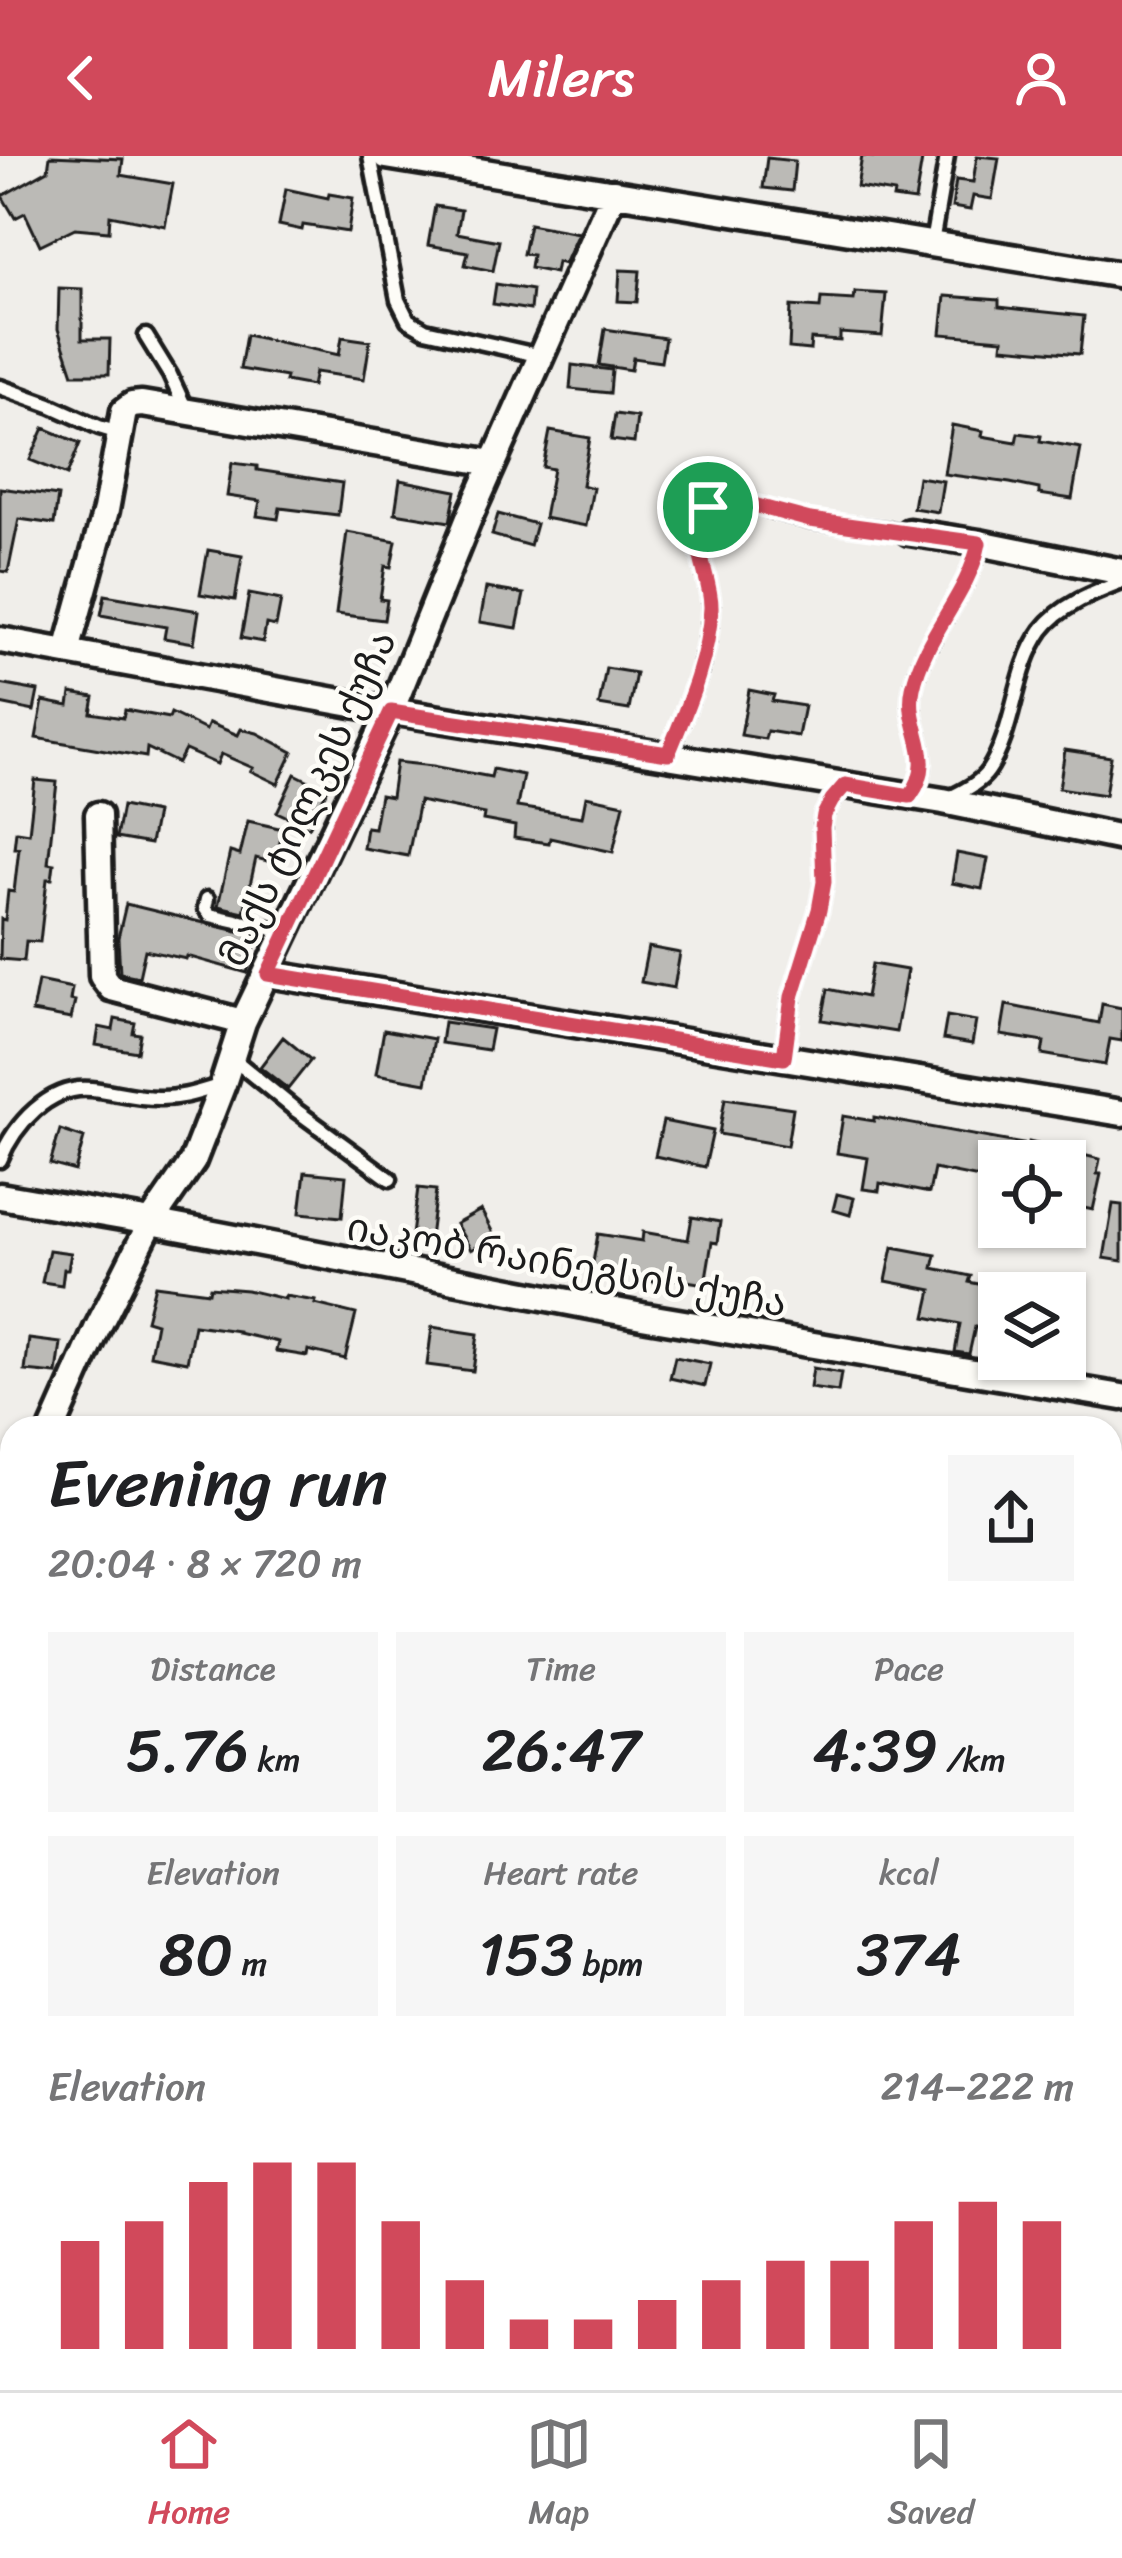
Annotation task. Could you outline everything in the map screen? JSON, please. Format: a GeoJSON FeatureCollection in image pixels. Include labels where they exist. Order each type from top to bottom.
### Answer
{"type":"FeatureCollection","features":[{"type":"Feature","properties":{"kind":"street"},"geometry":{"type":"LineString","coordinates":[[386,156],[529,167],[614,192],[1122,275]]}},
{"type":"Feature","properties":{"kind":"street","name":"მაქს ტილკეს ქუჩა"},"geometry":{"type":"LineString","coordinates":[[58,1416],[152,1222],[193,1161],[243,1022],[391,712],[614,192]]}},
{"type":"Feature","properties":{"kind":"street"},"geometry":{"type":"LineString","coordinates":[[68,651],[106,510],[124,412],[132,405],[494,463]]}},
{"type":"Feature","properties":{"kind":"street"},"geometry":{"type":"LineString","coordinates":[[909,532],[1122,572]]}},
{"type":"Feature","properties":{"kind":"street"},"geometry":{"type":"LineString","coordinates":[[0,640],[391,712],[944,801],[1122,838]]}},
{"type":"Feature","properties":{"kind":"street"},"geometry":{"type":"LineString","coordinates":[[98,814],[105,983],[243,1022]]}},
{"type":"Feature","properties":{"kind":"street"},"geometry":{"type":"LineString","coordinates":[[268,974],[1122,1113]]}},
{"type":"Feature","properties":{"kind":"street","name":"იაკობ რაინეგსის ქუჩა"},"geometry":{"type":"LineString","coordinates":[[0,1196],[642,1316],[1122,1397]]}},
{"type":"Feature","properties":{"kind":"lane"},"geometry":{"type":"LineString","coordinates":[[370,156],[398,300],[408,320],[425,330],[541,356]]}},
{"type":"Feature","properties":{"kind":"lane"},"geometry":{"type":"LineString","coordinates":[[932,243],[947,156]]}},
{"type":"Feature","properties":{"kind":"lane"},"geometry":{"type":"LineString","coordinates":[[146,337],[187,414]]}},
{"type":"Feature","properties":{"kind":"lane"},"geometry":{"type":"LineString","coordinates":[[0,387],[119,433]]}},
{"type":"Feature","properties":{"kind":"lane"},"geometry":{"type":"LineString","coordinates":[[668,754],[706,642],[711,603],[698,527],[708,507],[727,498],[810,520],[909,532]]}},
{"type":"Feature","properties":{"kind":"lane"},"geometry":{"type":"LineString","coordinates":[[910,796],[924,770],[912,692],[933,638],[976,560],[979,543]]}},
{"type":"Feature","properties":{"kind":"lane"},"geometry":{"type":"LineString","coordinates":[[944,801],[987,773],[1028,656],[1043,629],[1081,599],[1122,582]]}},
{"type":"Feature","properties":{"kind":"lane"},"geometry":{"type":"LineString","coordinates":[[784,1058],[792,997],[824,882],[824,815],[845,785]]}},
{"type":"Feature","properties":{"kind":"lane"},"geometry":{"type":"LineString","coordinates":[[207,899],[205,908],[210,915],[287,932]]}},
{"type":"Feature","properties":{"kind":"lane"},"geometry":{"type":"LineString","coordinates":[[231,1058],[390,1179]]}},
{"type":"Feature","properties":{"kind":"lane"},"geometry":{"type":"LineString","coordinates":[[0,1160],[12,1134],[59,1094],[86,1088],[183,1098],[223,1084]]}},
{"type":"Feature","properties":{"kind":"building"},"geometry":{"type":"Polygon","coordinates":[[[50,156],[123,159],[121,175],[173,184],[165,226],[110,215],[109,231],[75,228],[40,245],[25,213],[15,218],[2,196],[48,170],[50,156]]]}},
{"type":"Feature","properties":{"kind":"building"},"geometry":{"type":"Polygon","coordinates":[[[862,156],[922,160],[915,201],[857,187],[862,156]]]}},
{"type":"Feature","properties":{"kind":"building"},"geometry":{"type":"Polygon","coordinates":[[[977,156],[999,158],[992,199],[973,196],[970,210],[952,207],[956,180],[973,182],[977,156]]]}},
{"type":"Feature","properties":{"kind":"building"},"geometry":{"type":"Polygon","coordinates":[[[767,158],[795,161],[792,191],[763,188],[767,158]]]}},
{"type":"Feature","properties":{"kind":"building"},"geometry":{"type":"Polygon","coordinates":[[[286,189],[353,198],[348,232],[279,225],[286,189]]]}},
{"type":"Feature","properties":{"kind":"building"},"geometry":{"type":"Polygon","coordinates":[[[435,206],[461,210],[457,233],[499,241],[493,271],[465,265],[468,252],[428,245],[435,206]]]}},
{"type":"Feature","properties":{"kind":"building"},"geometry":{"type":"Polygon","coordinates":[[[529,224],[578,233],[564,264],[557,262],[555,273],[530,268],[532,255],[523,254],[529,224]]]}},
{"type":"Feature","properties":{"kind":"building"},"geometry":{"type":"Polygon","coordinates":[[[620,270],[640,271],[637,302],[618,301],[620,270]]]}},
{"type":"Feature","properties":{"kind":"building"},"geometry":{"type":"Polygon","coordinates":[[[496,284],[532,290],[530,310],[493,304],[496,284]]]}},
{"type":"Feature","properties":{"kind":"building"},"geometry":{"type":"Polygon","coordinates":[[[59,288],[82,289],[82,339],[110,339],[109,374],[73,374],[58,329],[59,288]]]}},
{"type":"Feature","properties":{"kind":"building"},"geometry":{"type":"Polygon","coordinates":[[[855,292],[886,294],[882,336],[840,333],[840,341],[811,339],[810,350],[789,348],[791,306],[820,308],[821,298],[854,300],[855,292]]]}},
{"type":"Feature","properties":{"kind":"building"},"geometry":{"type":"Polygon","coordinates":[[[945,296],[999,300],[999,307],[1084,316],[1080,354],[1002,347],[1003,339],[941,334],[945,296]]]}},
{"type":"Feature","properties":{"kind":"building"},"geometry":{"type":"Polygon","coordinates":[[[605,329],[665,338],[661,362],[633,358],[631,370],[599,365],[605,329]]]}},
{"type":"Feature","properties":{"kind":"building"},"geometry":{"type":"Polygon","coordinates":[[[246,335],[339,355],[342,337],[370,341],[364,379],[315,372],[312,386],[240,369],[246,335]]]}},
{"type":"Feature","properties":{"kind":"building"},"geometry":{"type":"Polygon","coordinates":[[[572,365],[612,370],[610,393],[570,389],[572,365]]]}},
{"type":"Feature","properties":{"kind":"building"},"geometry":{"type":"Polygon","coordinates":[[[615,414],[637,417],[634,443],[611,440],[615,414]]]}},
{"type":"Feature","properties":{"kind":"building"},"geometry":{"type":"Polygon","coordinates":[[[952,425],[983,431],[982,436],[1016,442],[1018,433],[1081,448],[1072,499],[1010,483],[944,474],[952,425]]]}},
{"type":"Feature","properties":{"kind":"building"},"geometry":{"type":"Polygon","coordinates":[[[44,428],[80,443],[67,475],[30,460],[44,428]]]}},
{"type":"Feature","properties":{"kind":"building"},"geometry":{"type":"Polygon","coordinates":[[[550,431],[590,438],[582,485],[593,488],[586,526],[544,518],[553,469],[543,467],[550,431]]]}},
{"type":"Feature","properties":{"kind":"building"},"geometry":{"type":"Polygon","coordinates":[[[232,463],[342,483],[338,515],[280,508],[278,519],[257,516],[260,501],[227,496],[232,463]]]}},
{"type":"Feature","properties":{"kind":"building"},"geometry":{"type":"Polygon","coordinates":[[[918,477],[943,481],[938,512],[913,508],[918,477]]]}},
{"type":"Feature","properties":{"kind":"building"},"geometry":{"type":"Polygon","coordinates":[[[400,480],[456,491],[450,522],[395,513],[400,480]]]}},
{"type":"Feature","properties":{"kind":"building"},"geometry":{"type":"Polygon","coordinates":[[[0,488],[58,496],[54,524],[19,519],[8,572],[0,571],[0,488]]]}},
{"type":"Feature","properties":{"kind":"building"},"geometry":{"type":"Polygon","coordinates":[[[498,514],[536,524],[530,546],[492,535],[498,514]]]}},
{"type":"Feature","properties":{"kind":"building"},"geometry":{"type":"Polygon","coordinates":[[[347,532],[396,541],[391,567],[385,566],[380,599],[387,600],[384,620],[336,614],[347,532]]]}},
{"type":"Feature","properties":{"kind":"building"},"geometry":{"type":"Polygon","coordinates":[[[208,550],[242,556],[235,600],[200,594],[208,550]]]}},
{"type":"Feature","properties":{"kind":"building"},"geometry":{"type":"Polygon","coordinates":[[[486,588],[524,594],[517,628],[480,622],[486,588]]]}},
{"type":"Feature","properties":{"kind":"building"},"geometry":{"type":"Polygon","coordinates":[[[249,594],[281,600],[276,626],[266,624],[263,642],[241,638],[249,594]]]}},
{"type":"Feature","properties":{"kind":"building"},"geometry":{"type":"Polygon","coordinates":[[[105,595],[199,611],[194,643],[164,638],[166,627],[101,615],[105,595]]]}},
{"type":"Feature","properties":{"kind":"building"},"geometry":{"type":"Polygon","coordinates":[[[606,668],[636,673],[629,710],[599,705],[606,668]]]}},
{"type":"Feature","properties":{"kind":"building"},"geometry":{"type":"Polygon","coordinates":[[[0,684],[38,691],[34,711],[0,704],[0,684]]]}},
{"type":"Feature","properties":{"kind":"building"},"geometry":{"type":"Polygon","coordinates":[[[749,690],[774,695],[772,701],[804,706],[798,736],[767,731],[765,739],[741,735],[749,690]]]}},
{"type":"Feature","properties":{"kind":"building"},"geometry":{"type":"Polygon","coordinates":[[[71,693],[94,697],[91,713],[123,718],[125,710],[169,718],[171,713],[206,730],[209,723],[238,735],[241,729],[257,733],[293,752],[278,784],[221,754],[217,764],[185,750],[178,763],[147,748],[146,757],[36,738],[43,701],[69,706],[71,693]]]}},
{"type":"Feature","properties":{"kind":"building"},"geometry":{"type":"Polygon","coordinates":[[[1065,750],[1111,757],[1105,795],[1059,788],[1065,750]]]}},
{"type":"Feature","properties":{"kind":"building"},"geometry":{"type":"Polygon","coordinates":[[[396,762],[491,777],[493,769],[523,775],[517,807],[582,817],[586,796],[624,804],[613,852],[550,838],[549,843],[514,838],[515,826],[483,820],[484,814],[419,801],[408,856],[363,848],[366,827],[374,828],[380,795],[391,797],[396,762]]]}},
{"type":"Feature","properties":{"kind":"building"},"geometry":{"type":"Polygon","coordinates":[[[295,774],[327,790],[309,827],[277,812],[295,774]]]}},
{"type":"Feature","properties":{"kind":"building"},"geometry":{"type":"Polygon","coordinates":[[[35,780],[57,782],[48,863],[54,864],[52,879],[47,879],[40,942],[26,941],[24,961],[0,959],[1,919],[5,920],[8,891],[14,892],[16,831],[29,833],[35,780]]]}},
{"type":"Feature","properties":{"kind":"building"},"geometry":{"type":"Polygon","coordinates":[[[122,806],[156,813],[150,844],[116,838],[122,806]]]}},
{"type":"Feature","properties":{"kind":"building"},"geometry":{"type":"Polygon","coordinates":[[[248,821],[283,829],[275,863],[256,858],[244,912],[218,906],[230,852],[240,855],[248,821]]]}},
{"type":"Feature","properties":{"kind":"building"},"geometry":{"type":"Polygon","coordinates":[[[957,853],[988,859],[982,889],[952,883],[957,853]]]}},
{"type":"Feature","properties":{"kind":"building"},"geometry":{"type":"Polygon","coordinates":[[[126,904],[258,936],[247,973],[145,950],[139,977],[120,973],[118,938],[126,904]]]}},
{"type":"Feature","properties":{"kind":"building"},"geometry":{"type":"Polygon","coordinates":[[[648,947],[680,953],[674,988],[641,982],[648,947]]]}},
{"type":"Feature","properties":{"kind":"building"},"geometry":{"type":"Polygon","coordinates":[[[872,964],[907,970],[896,1032],[822,1020],[828,989],[866,997],[872,964]]]}},
{"type":"Feature","properties":{"kind":"building"},"geometry":{"type":"Polygon","coordinates":[[[38,981],[72,988],[71,1019],[32,1012],[38,981]]]}},
{"type":"Feature","properties":{"kind":"building"},"geometry":{"type":"Polygon","coordinates":[[[1102,1004],[1122,1008],[1122,1041],[1110,1039],[1105,1065],[1042,1054],[1044,1042],[1001,1035],[1006,1005],[1099,1023],[1102,1004]]]}},
{"type":"Feature","properties":{"kind":"building"},"geometry":{"type":"Polygon","coordinates":[[[947,1016],[976,1021],[972,1044],[943,1039],[947,1016]]]}},
{"type":"Feature","properties":{"kind":"building"},"geometry":{"type":"Polygon","coordinates":[[[115,1019],[135,1023],[133,1033],[140,1034],[137,1052],[96,1045],[99,1027],[113,1030],[115,1019]]]}},
{"type":"Feature","properties":{"kind":"building"},"geometry":{"type":"Polygon","coordinates":[[[444,1022],[492,1029],[488,1050],[441,1043],[444,1022]]]}},
{"type":"Feature","properties":{"kind":"building"},"geometry":{"type":"Polygon","coordinates":[[[384,1030],[434,1039],[426,1083],[376,1074],[384,1030]]]}},
{"type":"Feature","properties":{"kind":"building"},"geometry":{"type":"Polygon","coordinates":[[[283,1037],[311,1060],[288,1089],[260,1067],[283,1037]]]}},
{"type":"Feature","properties":{"kind":"building"},"geometry":{"type":"Polygon","coordinates":[[[725,1098],[793,1108],[787,1146],[719,1134],[725,1098]]]}},
{"type":"Feature","properties":{"kind":"building"},"geometry":{"type":"Polygon","coordinates":[[[843,1116],[874,1121],[874,1117],[1000,1140],[978,1140],[978,1178],[934,1169],[929,1193],[880,1183],[879,1191],[863,1189],[868,1158],[837,1153],[843,1116]]]}},
{"type":"Feature","properties":{"kind":"building"},"geometry":{"type":"Polygon","coordinates":[[[663,1121],[713,1131],[705,1167],[655,1156],[663,1121]]]}},
{"type":"Feature","properties":{"kind":"building"},"geometry":{"type":"Polygon","coordinates":[[[60,1130],[84,1138],[75,1171],[50,1164],[60,1130]]]}},
{"type":"Feature","properties":{"kind":"building"},"geometry":{"type":"Polygon","coordinates":[[[1086,1156],[1100,1159],[1093,1210],[1086,1208],[1086,1156]]]}},
{"type":"Feature","properties":{"kind":"building"},"geometry":{"type":"Polygon","coordinates":[[[305,1172],[346,1176],[342,1217],[300,1213],[305,1172]]]}},
{"type":"Feature","properties":{"kind":"building"},"geometry":{"type":"Polygon","coordinates":[[[418,1188],[436,1190],[430,1238],[412,1235],[418,1188]]]}},
{"type":"Feature","properties":{"kind":"building"},"geometry":{"type":"Polygon","coordinates":[[[837,1194],[854,1198],[850,1215],[833,1210],[837,1194]]]}},
{"type":"Feature","properties":{"kind":"building"},"geometry":{"type":"Polygon","coordinates":[[[1113,1204],[1122,1205],[1122,1261],[1104,1258],[1113,1204]]]}},
{"type":"Feature","properties":{"kind":"building"},"geometry":{"type":"Polygon","coordinates":[[[481,1210],[495,1237],[471,1250],[456,1224],[481,1210]]]}},
{"type":"Feature","properties":{"kind":"building"},"geometry":{"type":"Polygon","coordinates":[[[692,1217],[720,1222],[705,1284],[668,1278],[667,1285],[592,1268],[598,1234],[642,1241],[643,1232],[688,1240],[692,1217]]]}},
{"type":"Feature","properties":{"kind":"building"},"geometry":{"type":"Polygon","coordinates":[[[893,1247],[936,1255],[933,1268],[971,1276],[969,1282],[978,1284],[978,1328],[969,1354],[955,1352],[960,1324],[926,1317],[932,1290],[886,1281],[893,1247]]]}},
{"type":"Feature","properties":{"kind":"building"},"geometry":{"type":"Polygon","coordinates":[[[49,1250],[71,1253],[62,1285],[42,1282],[49,1250]]]}},
{"type":"Feature","properties":{"kind":"building"},"geometry":{"type":"Polygon","coordinates":[[[155,1285],[209,1292],[210,1287],[247,1290],[316,1301],[356,1314],[345,1359],[308,1350],[307,1356],[276,1351],[278,1342],[194,1325],[187,1362],[150,1355],[156,1323],[146,1320],[155,1285]]]}},
{"type":"Feature","properties":{"kind":"building"},"geometry":{"type":"Polygon","coordinates":[[[432,1327],[478,1334],[473,1371],[427,1365],[432,1327]]]}},
{"type":"Feature","properties":{"kind":"building"},"geometry":{"type":"Polygon","coordinates":[[[29,1339],[61,1343],[57,1374],[25,1371],[29,1339]]]}},
{"type":"Feature","properties":{"kind":"building"},"geometry":{"type":"Polygon","coordinates":[[[675,1357],[710,1364],[705,1386],[670,1378],[675,1357]]]}},
{"type":"Feature","properties":{"kind":"building"},"geometry":{"type":"Polygon","coordinates":[[[813,1368],[841,1373],[838,1392],[810,1388],[813,1368]]]}},
{"type":"Feature","properties":{"kind":"route"},"geometry":{"type":"LineString","coordinates":[[727,498],[810,520],[979,543],[976,560],[933,638],[912,692],[924,770],[918,785],[910,796],[845,785],[824,815],[824,882],[792,997],[784,1058],[268,974],[391,712],[668,754],[706,642],[711,603],[698,527],[708,507],[727,498]]}}]}
